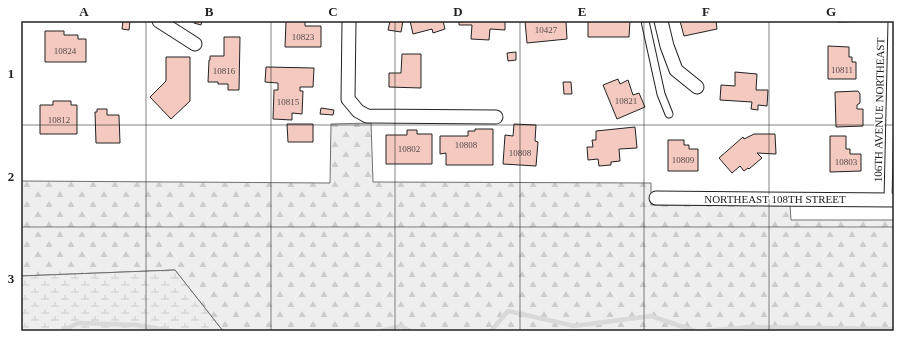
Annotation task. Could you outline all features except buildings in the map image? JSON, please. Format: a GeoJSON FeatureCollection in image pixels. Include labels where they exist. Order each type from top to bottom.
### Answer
{"type":"FeatureCollection","features":[{"type":"Feature","properties":{"kind":"street"},"geometry":{"type":"LineString","coordinates":[[159,21],[195,44]]}},
{"type":"Feature","properties":{"kind":"street"},"geometry":{"type":"LineString","coordinates":[[349,21],[348,99],[358,111],[367,116],[496,117]]}},
{"type":"Feature","properties":{"kind":"street"},"geometry":{"type":"LineString","coordinates":[[661,21],[667,46],[676,70],[697,87]]}},
{"type":"Feature","properties":{"kind":"street","name":"NORTHEAST 108TH STREET"},"geometry":{"type":"LineString","coordinates":[[656,198],[891,200]]}},
{"type":"Feature","properties":{"kind":"lane"},"geometry":{"type":"LineString","coordinates":[[645,21],[661,94],[669,114]]}},
{"type":"Feature","properties":{"kind":"lane","name":"106TH AVENUE NORTHEAST"},"geometry":{"type":"LineString","coordinates":[[891,200],[892,21]]}},
{"type":"Feature","properties":{"kind":"green space"},"geometry":{"type":"Polygon","coordinates":[[[371,123],[373,182],[651,183],[651,205],[790,205],[791,220],[894,220],[894,331],[223,331],[175,270],[21,276],[21,181],[330,183],[331,124],[371,123]]]}},
{"type":"Feature","properties":{"kind":"green space"},"geometry":{"type":"Polygon","coordinates":[[[175,270],[223,331],[21,331],[21,276],[175,270]]]}},
{"type":"Feature","properties":{"kind":"waterway"},"geometry":{"type":"LineString","coordinates":[[491,331],[508,311],[574,326],[651,316],[695,331]]}},
{"type":"Feature","properties":{"kind":"waterway"},"geometry":{"type":"LineString","coordinates":[[62,331],[78,323],[137,325],[172,331]]}},
{"type":"Feature","properties":{"kind":"waterway"},"geometry":{"type":"LineString","coordinates":[[381,331],[401,326],[410,331]]}},
{"type":"Feature","properties":{"kind":"waterway"},"geometry":{"type":"LineString","coordinates":[[706,331],[749,327],[894,329]]}}]}
